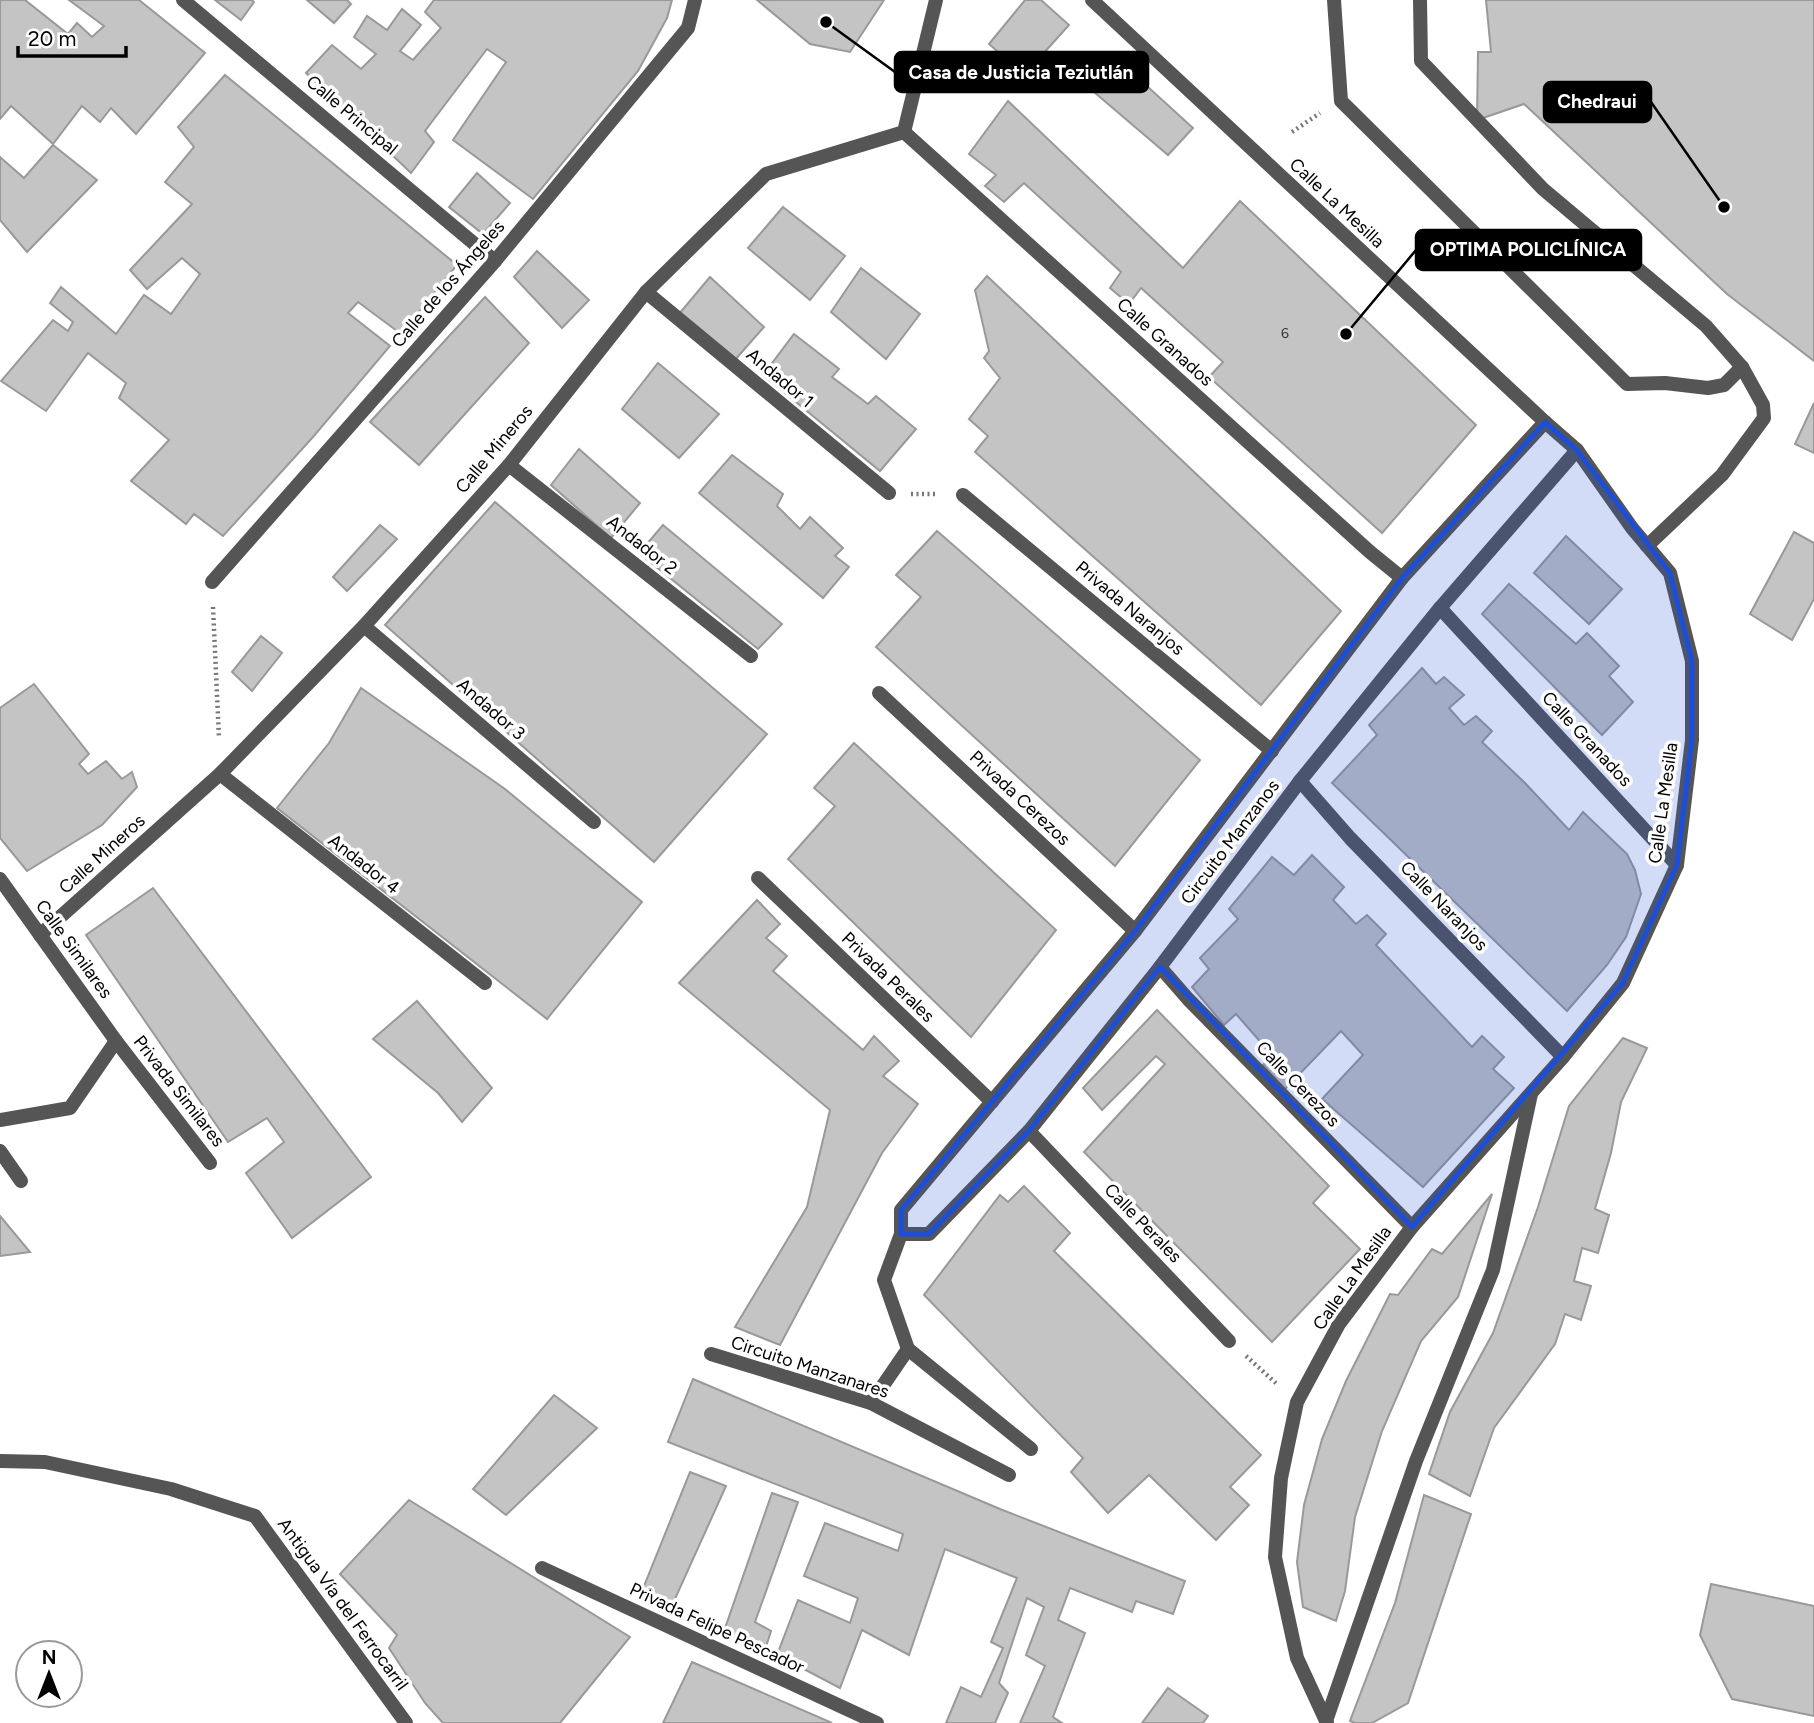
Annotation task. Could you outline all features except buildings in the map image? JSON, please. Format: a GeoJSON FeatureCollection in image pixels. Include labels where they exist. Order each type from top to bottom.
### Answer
{"type":"FeatureCollection","features":[{"type":"Feature","properties":{"kind":"street","name":"Calle Principal"},"geometry":{"type":"LineString","coordinates":[[183,0],[495,261]]}},
{"type":"Feature","properties":{"kind":"street","name":"Calle de los Ángeles"},"geometry":{"type":"LineString","coordinates":[[212,582],[495,261],[688,28],[695,0]]}},
{"type":"Feature","properties":{"kind":"street"},"geometry":{"type":"LineString","coordinates":[[904,132],[936,0]]}},
{"type":"Feature","properties":{"kind":"street","name":"Calle La Mesilla"},"geometry":{"type":"LineString","coordinates":[[1092,0],[1577,450],[1632,528],[1670,573],[1692,661],[1692,740],[1676,865],[1623,983],[1563,1056],[1412,1227],[1339,1324],[1297,1402],[1281,1478],[1275,1557],[1297,1658],[1327,1722]]}},
{"type":"Feature","properties":{"kind":"street"},"geometry":{"type":"LineString","coordinates":[[1334,0],[1341,101],[1627,384],[1724,386],[1742,367]]}},
{"type":"Feature","properties":{"kind":"street"},"geometry":{"type":"LineString","coordinates":[[1420,0],[1421,61],[1544,189],[1706,326],[1742,367],[1763,405],[1765,418],[1722,475],[1647,546]]}},
{"type":"Feature","properties":{"kind":"street","name":"Calle Mineros"},"geometry":{"type":"LineString","coordinates":[[40,935],[220,774],[364,626],[509,464],[646,292],[766,174],[904,132]]}},
{"type":"Feature","properties":{"kind":"street","name":"Calle Granados"},"geometry":{"type":"LineString","coordinates":[[904,132],[1359,543],[1402,578]]}},
{"type":"Feature","properties":{"kind":"street","name":"Andador 1"},"geometry":{"type":"LineString","coordinates":[[646,292],[890,494]]}},
{"type":"Feature","properties":{"kind":"street","name":"Circuito Manzanos"},"geometry":{"type":"LineString","coordinates":[[908,1349],[884,1280],[901,1234],[901,1210],[1135,931],[1402,578],[1545,422]]}},
{"type":"Feature","properties":{"kind":"street","name":"Circuito Manzanos"},"geometry":{"type":"LineString","coordinates":[[901,1234],[929,1234],[1029,1131],[1160,967],[1300,781],[1440,608],[1577,450]]}},
{"type":"Feature","properties":{"kind":"street","name":"Andador 2"},"geometry":{"type":"LineString","coordinates":[[509,464],[751,656]]}},
{"type":"Feature","properties":{"kind":"street","name":"Privada Naranjos"},"geometry":{"type":"LineString","coordinates":[[963,495],[1272,751]]}},
{"type":"Feature","properties":{"kind":"street","name":"Calle Granados"},"geometry":{"type":"LineString","coordinates":[[1440,608],[1676,865]]}},
{"type":"Feature","properties":{"kind":"street","name":"Andador 3"},"geometry":{"type":"LineString","coordinates":[[364,626],[594,822]]}},
{"type":"Feature","properties":{"kind":"street","name":"Privada Cerezos"},"geometry":{"type":"LineString","coordinates":[[879,693],[1135,931]]}},
{"type":"Feature","properties":{"kind":"street","name":"Andador 4"},"geometry":{"type":"LineString","coordinates":[[220,774],[485,984]]}},
{"type":"Feature","properties":{"kind":"street","name":"Calle Naranjos"},"geometry":{"type":"LineString","coordinates":[[1300,781],[1350,838],[1563,1056]]}},
{"type":"Feature","properties":{"kind":"street","name":"Privada Perales"},"geometry":{"type":"LineString","coordinates":[[758,878],[992,1102]]}},
{"type":"Feature","properties":{"kind":"street","name":"Calle Similares"},"geometry":{"type":"LineString","coordinates":[[0,879],[116,1041]]}},
{"type":"Feature","properties":{"kind":"street","name":"Calle Cerezos"},"geometry":{"type":"LineString","coordinates":[[1160,967],[1188,999],[1412,1227]]}},
{"type":"Feature","properties":{"kind":"street"},"geometry":{"type":"LineString","coordinates":[[0,1120],[70,1108],[116,1041]]}},
{"type":"Feature","properties":{"kind":"street","name":"Privada Similares"},"geometry":{"type":"LineString","coordinates":[[116,1041],[210,1163]]}},
{"type":"Feature","properties":{"kind":"street"},"geometry":{"type":"LineString","coordinates":[[1327,1722],[1416,1461],[1493,1270],[1531,1093]]}},
{"type":"Feature","properties":{"kind":"street","name":"Calle Perales"},"geometry":{"type":"LineString","coordinates":[[1029,1131],[1229,1341]]}},
{"type":"Feature","properties":{"kind":"street"},"geometry":{"type":"LineString","coordinates":[[0,1151],[21,1181]]}},
{"type":"Feature","properties":{"kind":"street"},"geometry":{"type":"LineString","coordinates":[[871,1403],[908,1349],[1031,1449]]}},
{"type":"Feature","properties":{"kind":"street","name":"Circuito Manzanares"},"geometry":{"type":"LineString","coordinates":[[711,1354],[871,1403],[1009,1475]]}},
{"type":"Feature","properties":{"kind":"street","name":"Antigua Vía del Ferrocarril"},"geometry":{"type":"LineString","coordinates":[[0,1461],[45,1462],[171,1489],[255,1516],[406,1723]]}},
{"type":"Feature","properties":{"kind":"street","name":"Privada Felipe Pescador"},"geometry":{"type":"LineString","coordinates":[[542,1568],[877,1723]]}},
{"type":"Feature","properties":{"kind":"path"},"geometry":{"type":"LineString","coordinates":[[1292,132],[1325,109]]}},
{"type":"Feature","properties":{"kind":"path"},"geometry":{"type":"LineString","coordinates":[[890,494],[963,495]]}},
{"type":"Feature","properties":{"kind":"path"},"geometry":{"type":"LineString","coordinates":[[212,582],[220,774]]}},
{"type":"Feature","properties":{"kind":"path"},"geometry":{"type":"LineString","coordinates":[[1229,1341],[1297,1402]]}},
{"type":"Feature","properties":{"kind":"highlighted area"},"geometry":{"type":"Polygon","coordinates":[[[1545,422],[1577,450],[1670,573],[1692,661],[1692,740],[1677,865],[1623,983],[1412,1227],[1160,967],[1029,1131],[929,1234],[901,1234],[901,1210],[1135,931],[1402,578],[1545,422]]]}},
{"type":"Feature","properties":{"kind":"place","name":"Casa de Justicia Teziutlán"},"geometry":{"type":"Point","coordinates":[826,22]}},
{"type":"Feature","properties":{"kind":"place","name":"Chedraui"},"geometry":{"type":"Point","coordinates":[1724,207]}},
{"type":"Feature","properties":{"kind":"place","name":"OPTIMA POLICLÍNICA"},"geometry":{"type":"Point","coordinates":[1346,334]}}]}
